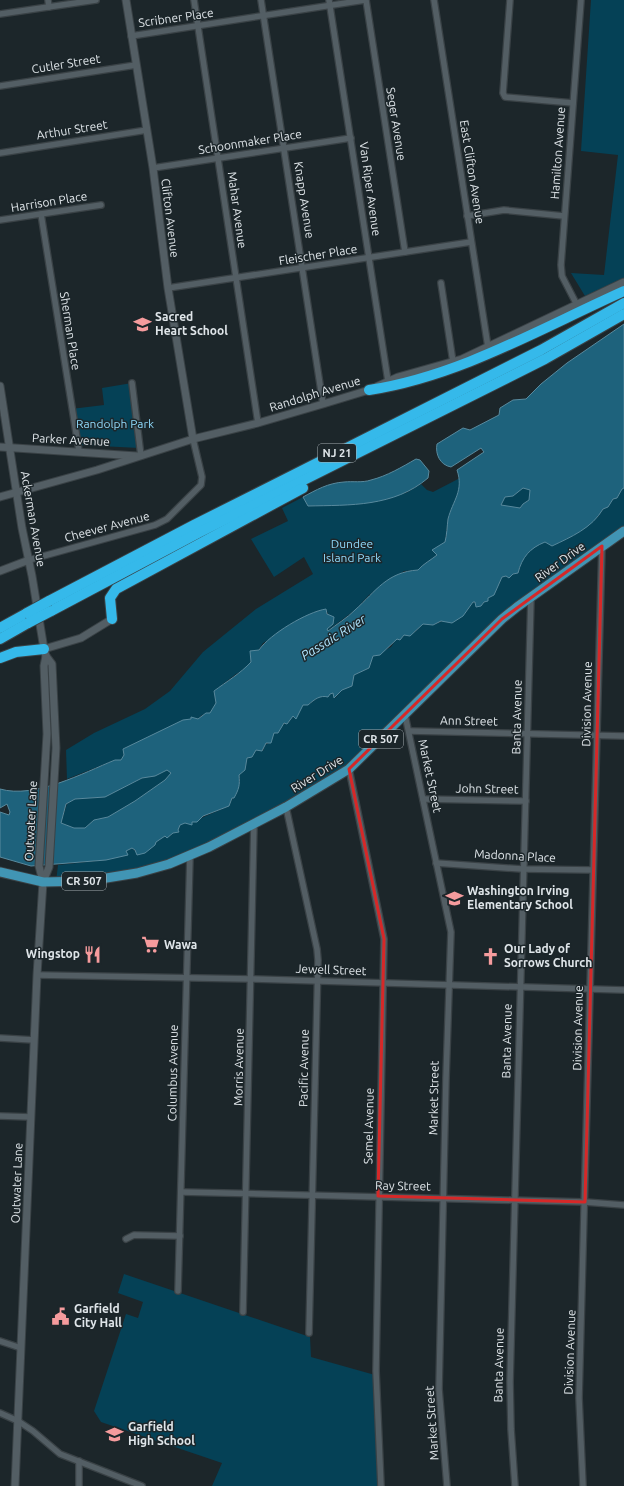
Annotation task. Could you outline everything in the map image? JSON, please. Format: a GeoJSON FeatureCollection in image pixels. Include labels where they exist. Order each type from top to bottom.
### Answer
{"type":"FeatureCollection","features":[{"type":"Feature","properties":{"kind":"highway"},"geometry":{"type":"LineString","coordinates":[[369,390],[399,384],[463,365],[624,291]]}},
{"type":"Feature","properties":{"kind":"highway","name":"NJ 21"},"geometry":{"type":"LineString","coordinates":[[50,606],[188,528],[541,350],[624,303]]}},
{"type":"Feature","properties":{"kind":"highway","name":"NJ 21"},"geometry":{"type":"LineString","coordinates":[[0,628],[27,618],[416,424],[545,359],[624,314]]}},
{"type":"Feature","properties":{"kind":"highway"},"geometry":{"type":"LineString","coordinates":[[112,619],[110,598],[116,589],[356,460],[416,424]]}},
{"type":"Feature","properties":{"kind":"highway","name":"NJ 21"},"geometry":{"type":"LineString","coordinates":[[0,639],[27,618]]}},
{"type":"Feature","properties":{"kind":"highway"},"geometry":{"type":"LineString","coordinates":[[0,658],[16,652],[45,652]]}},
{"type":"Feature","properties":{"kind":"main road","name":"River Drive"},"geometry":{"type":"LineString","coordinates":[[0,872],[43,882],[71,882],[118,877],[169,864],[190,856],[286,807],[349,769],[490,631],[531,597],[624,531]]}},
{"type":"Feature","properties":{"kind":"street"},"geometry":{"type":"LineString","coordinates":[[48,0],[49,7]]}},
{"type":"Feature","properties":{"kind":"street"},"geometry":{"type":"LineString","coordinates":[[0,14],[96,0]]}},
{"type":"Feature","properties":{"kind":"street","name":"Clifton Avenue"},"geometry":{"type":"LineString","coordinates":[[126,0],[153,168],[168,288],[193,439]]}},
{"type":"Feature","properties":{"kind":"street","name":"Mahar Avenue"},"geometry":{"type":"LineString","coordinates":[[194,0],[258,423]]}},
{"type":"Feature","properties":{"kind":"street","name":"Knapp Avenue"},"geometry":{"type":"LineString","coordinates":[[261,0],[285,148],[323,404]]}},
{"type":"Feature","properties":{"kind":"street","name":"Scribner Place"},"geometry":{"type":"LineString","coordinates":[[131,36],[264,16],[330,3],[365,0]]}},
{"type":"Feature","properties":{"kind":"street","name":"Seger Avenue"},"geometry":{"type":"LineString","coordinates":[[365,0],[405,252]]}},
{"type":"Feature","properties":{"kind":"street","name":"East Clifton Avenue"},"geometry":{"type":"LineString","coordinates":[[434,0],[488,347]]}},
{"type":"Feature","properties":{"kind":"street"},"geometry":{"type":"LineString","coordinates":[[510,0],[504,86],[505,97],[573,103]]}},
{"type":"Feature","properties":{"kind":"street","name":"Hamilton Avenue"},"geometry":{"type":"LineString","coordinates":[[577,305],[561,271],[581,0]]}},
{"type":"Feature","properties":{"kind":"street","name":"Van Riper Avenue"},"geometry":{"type":"LineString","coordinates":[[330,3],[388,381]]}},
{"type":"Feature","properties":{"kind":"street","name":"Cutler Street"},"geometry":{"type":"LineString","coordinates":[[0,86],[136,65]]}},
{"type":"Feature","properties":{"kind":"street","name":"Arthur Street"},"geometry":{"type":"LineString","coordinates":[[0,153],[147,130]]}},
{"type":"Feature","properties":{"kind":"street","name":"Schoonmaker Place"},"geometry":{"type":"LineString","coordinates":[[153,168],[351,138]]}},
{"type":"Feature","properties":{"kind":"street","name":"Harrison Place"},"geometry":{"type":"LineString","coordinates":[[0,220],[101,205]]}},
{"type":"Feature","properties":{"kind":"street"},"geometry":{"type":"LineString","coordinates":[[467,216],[504,210],[564,216]]}},
{"type":"Feature","properties":{"kind":"street","name":"Sherman Place"},"geometry":{"type":"LineString","coordinates":[[41,214],[78,451]]}},
{"type":"Feature","properties":{"kind":"street","name":"Fleischer Place"},"geometry":{"type":"LineString","coordinates":[[168,288],[471,242]]}},
{"type":"Feature","properties":{"kind":"street","name":"Randolph Avenue"},"geometry":{"type":"LineString","coordinates":[[0,497],[141,456],[193,439],[258,423],[323,404],[369,390],[388,381],[453,362],[488,347],[624,282]]}},
{"type":"Feature","properties":{"kind":"street"},"geometry":{"type":"LineString","coordinates":[[441,283],[453,362]]}},
{"type":"Feature","properties":{"kind":"street"},"geometry":{"type":"LineString","coordinates":[[132,383],[141,456]]}},
{"type":"Feature","properties":{"kind":"street","name":"Ackerman Avenue"},"geometry":{"type":"LineString","coordinates":[[0,386],[16,493],[45,652],[44,666],[47,708],[46,761]]}},
{"type":"Feature","properties":{"kind":"street","name":"Cheever Avenue"},"geometry":{"type":"LineString","coordinates":[[29,560],[155,525],[167,519],[201,485],[202,477],[193,439]]}},
{"type":"Feature","properties":{"kind":"street","name":"Parker Avenue"},"geometry":{"type":"LineString","coordinates":[[0,447],[141,456]]}},
{"type":"Feature","properties":{"kind":"street","name":"Division Avenue"},"geometry":{"type":"LineString","coordinates":[[583,1486],[579,1398],[602,546]]}},
{"type":"Feature","properties":{"kind":"street"},"geometry":{"type":"LineString","coordinates":[[0,571],[29,560]]}},
{"type":"Feature","properties":{"kind":"street","name":"Banta Avenue"},"geometry":{"type":"LineString","coordinates":[[515,1486],[510,1405],[522,869],[526,801],[531,597]]}},
{"type":"Feature","properties":{"kind":"street"},"geometry":{"type":"LineString","coordinates":[[45,652],[81,638],[112,619]]}},
{"type":"Feature","properties":{"kind":"street","name":"Ackerman Avenue"},"geometry":{"type":"LineString","coordinates":[[45,652],[52,664],[56,762]]}},
{"type":"Feature","properties":{"kind":"street","name":"Market Street"},"geometry":{"type":"LineString","coordinates":[[405,715],[410,731],[451,932],[439,1389],[447,1486]]}},
{"type":"Feature","properties":{"kind":"street","name":"Ann Street"},"geometry":{"type":"LineString","coordinates":[[410,731],[624,736]]}},
{"type":"Feature","properties":{"kind":"street","name":"Outwater Lane"},"geometry":{"type":"LineString","coordinates":[[15,1486],[37,975],[43,882],[39,866],[46,761]]}},
{"type":"Feature","properties":{"kind":"street","name":"Outwater Lane"},"geometry":{"type":"LineString","coordinates":[[43,882],[49,867],[56,762]]}},
{"type":"Feature","properties":{"kind":"street","name":"Semel Avenue"},"geometry":{"type":"LineString","coordinates":[[349,769],[384,939],[378,1196],[376,1371],[381,1486]]}},
{"type":"Feature","properties":{"kind":"street","name":"John Street"},"geometry":{"type":"LineString","coordinates":[[424,799],[526,801]]}},
{"type":"Feature","properties":{"kind":"street","name":"Pacific Avenue"},"geometry":{"type":"LineString","coordinates":[[286,807],[317,949],[309,1332]]}},
{"type":"Feature","properties":{"kind":"street","name":"Morris Avenue"},"geometry":{"type":"LineString","coordinates":[[243,1312],[252,979],[254,823]]}},
{"type":"Feature","properties":{"kind":"street","name":"Columbus Avenue"},"geometry":{"type":"LineString","coordinates":[[178,1291],[190,856]]}},
{"type":"Feature","properties":{"kind":"street","name":"Madonna Place"},"geometry":{"type":"LineString","coordinates":[[436,863],[522,869],[593,870]]}},
{"type":"Feature","properties":{"kind":"street","name":"Jewell Street"},"geometry":{"type":"LineString","coordinates":[[37,975],[186,977],[624,990]]}},
{"type":"Feature","properties":{"kind":"street"},"geometry":{"type":"LineString","coordinates":[[0,1038],[34,1040]]}},
{"type":"Feature","properties":{"kind":"street"},"geometry":{"type":"LineString","coordinates":[[0,1116],[31,1117]]}},
{"type":"Feature","properties":{"kind":"street","name":"Ray Street"},"geometry":{"type":"LineString","coordinates":[[181,1192],[585,1202],[624,1205]]}},
{"type":"Feature","properties":{"kind":"street"},"geometry":{"type":"LineString","coordinates":[[126,1239],[134,1236],[180,1236]]}},
{"type":"Feature","properties":{"kind":"street"},"geometry":{"type":"LineString","coordinates":[[0,1341],[21,1348]]}},
{"type":"Feature","properties":{"kind":"street"},"geometry":{"type":"LineString","coordinates":[[0,1413],[18,1421],[47,1441],[60,1454],[142,1486]]}},
{"type":"Feature","properties":{"kind":"street"},"geometry":{"type":"LineString","coordinates":[[79,1461],[79,1486]]}},
{"type":"Feature","properties":{"kind":"highlighted area"},"geometry":{"type":"Polygon","coordinates":[[[602,546],[585,1202],[378,1196],[384,939],[349,769],[502,619],[602,546]]]}},
{"type":"Feature","properties":{"kind":"green space"},"geometry":{"type":"Polygon","coordinates":[[[591,0],[624,0],[624,279],[585,296],[571,273],[604,275],[618,155],[581,151],[591,0]]]}},
{"type":"Feature","properties":{"kind":"green space","name":"Randolph Park"},"geometry":{"type":"Polygon","coordinates":[[[132,383],[140,448],[78,445],[71,409],[104,405],[102,388],[132,383]]]}},
{"type":"Feature","properties":{"kind":"green space","name":"Dundee Island Park"},"geometry":{"type":"Polygon","coordinates":[[[460,478],[460,492],[448,518],[445,542],[433,550],[437,555],[418,570],[404,571],[369,595],[355,610],[327,631],[332,623],[326,609],[263,643],[244,670],[236,674],[214,691],[216,703],[211,713],[202,715],[198,719],[183,721],[123,749],[124,755],[121,760],[115,760],[67,779],[66,750],[94,733],[145,709],[170,691],[203,652],[256,609],[313,574],[304,557],[274,577],[251,539],[288,521],[282,508],[303,497],[308,506],[406,493],[421,484],[427,490],[433,492],[460,478]]]}},
{"type":"Feature","properties":{"kind":"green space"},"geometry":{"type":"Polygon","coordinates":[[[523,488],[530,490],[529,500],[520,508],[500,506],[505,497],[513,496],[523,488]]]}},
{"type":"Feature","properties":{"kind":"green space"},"geometry":{"type":"Polygon","coordinates":[[[624,488],[624,531],[531,597],[349,769],[169,864],[56,882],[58,865],[106,860],[126,854],[126,851],[132,848],[137,853],[145,853],[162,836],[170,836],[173,833],[179,832],[178,830],[180,825],[185,823],[192,824],[192,822],[229,806],[240,781],[239,775],[245,770],[247,758],[252,757],[256,750],[263,751],[265,745],[269,743],[274,732],[278,733],[282,725],[288,723],[293,716],[296,718],[300,707],[303,705],[308,705],[319,697],[333,693],[335,698],[342,690],[352,686],[354,675],[369,668],[373,656],[391,647],[397,638],[400,640],[404,635],[415,632],[423,624],[433,625],[466,612],[473,602],[481,606],[499,584],[502,577],[518,573],[523,556],[537,545],[598,517],[603,509],[608,507],[613,499],[617,498],[624,488]]]}},
{"type":"Feature","properties":{"kind":"green space"},"geometry":{"type":"Polygon","coordinates":[[[167,770],[171,773],[165,780],[135,801],[108,817],[94,820],[85,828],[74,828],[61,823],[67,804],[75,799],[105,797],[142,778],[155,776],[167,770]]]}},
{"type":"Feature","properties":{"kind":"green space"},"geometry":{"type":"Polygon","coordinates":[[[124,1274],[310,1337],[311,1357],[375,1375],[380,1486],[212,1486],[222,1463],[101,1422],[94,1411],[126,1314],[138,1318],[143,1302],[118,1293],[124,1274]]]}},
{"type":"Feature","properties":{"kind":"water","name":"Passaic River"},"geometry":{"type":"Polygon","coordinates":[[[624,324],[624,488],[617,498],[613,499],[608,507],[603,509],[593,522],[587,527],[552,546],[545,542],[531,550],[524,558],[518,573],[513,574],[509,578],[506,576],[502,577],[494,595],[488,598],[488,601],[484,602],[481,606],[476,607],[475,602],[473,602],[463,616],[452,623],[441,621],[433,625],[423,624],[410,636],[404,635],[400,640],[397,639],[380,655],[373,656],[369,668],[354,675],[352,686],[342,690],[334,698],[333,693],[328,697],[318,698],[308,705],[303,705],[296,719],[293,716],[287,724],[284,723],[278,733],[274,733],[271,743],[266,743],[262,751],[256,750],[252,757],[247,758],[245,770],[239,775],[238,789],[229,806],[203,816],[197,822],[192,822],[192,825],[185,823],[180,825],[178,830],[179,832],[173,833],[167,838],[165,836],[156,842],[155,845],[145,853],[137,855],[135,850],[132,848],[126,851],[128,855],[106,860],[31,866],[0,857],[0,812],[9,815],[10,812],[7,804],[0,808],[0,789],[28,791],[74,778],[115,760],[121,760],[124,755],[123,749],[183,720],[191,719],[191,717],[198,719],[206,713],[210,713],[216,703],[214,691],[238,674],[251,662],[250,651],[259,650],[271,637],[299,619],[309,614],[326,609],[327,614],[334,617],[333,624],[327,629],[328,631],[349,616],[376,590],[390,579],[398,574],[418,570],[437,555],[432,550],[445,542],[448,519],[459,490],[459,477],[457,470],[484,452],[481,448],[451,467],[444,464],[439,458],[437,444],[463,428],[470,430],[499,415],[500,408],[513,400],[526,399],[541,384],[567,363],[624,324]],[[523,488],[513,496],[505,497],[501,505],[520,508],[529,500],[530,490],[523,488]],[[167,770],[155,776],[142,778],[105,797],[75,799],[66,804],[61,823],[74,828],[85,828],[94,820],[108,817],[135,801],[165,780],[171,773],[167,770]]]}},
{"type":"Feature","properties":{"kind":"water"},"geometry":{"type":"Polygon","coordinates":[[[416,459],[420,460],[429,471],[428,478],[401,494],[371,502],[324,506],[308,506],[303,497],[322,487],[333,484],[364,481],[383,476],[416,459]]]}},
{"type":"Feature","properties":{"kind":"place","name":"Sacred Heart School"},"geometry":{"type":"Point","coordinates":[142,324]}},
{"type":"Feature","properties":{"kind":"place","name":"Washington Irving Elementary School"},"geometry":{"type":"Point","coordinates":[454,898]}},
{"type":"Feature","properties":{"kind":"place","name":"Wawa"},"geometry":{"type":"Point","coordinates":[151,945]}},
{"type":"Feature","properties":{"kind":"place","name":"Wingstop"},"geometry":{"type":"Point","coordinates":[93,954]}},
{"type":"Feature","properties":{"kind":"place","name":"Our Lady of Sorrows Church"},"geometry":{"type":"Point","coordinates":[491,956]}},
{"type":"Feature","properties":{"kind":"place","name":"Garfield City Hall"},"geometry":{"type":"Point","coordinates":[61,1316]}},
{"type":"Feature","properties":{"kind":"place","name":"Garfield High School"},"geometry":{"type":"Point","coordinates":[115,1434]}}]}
